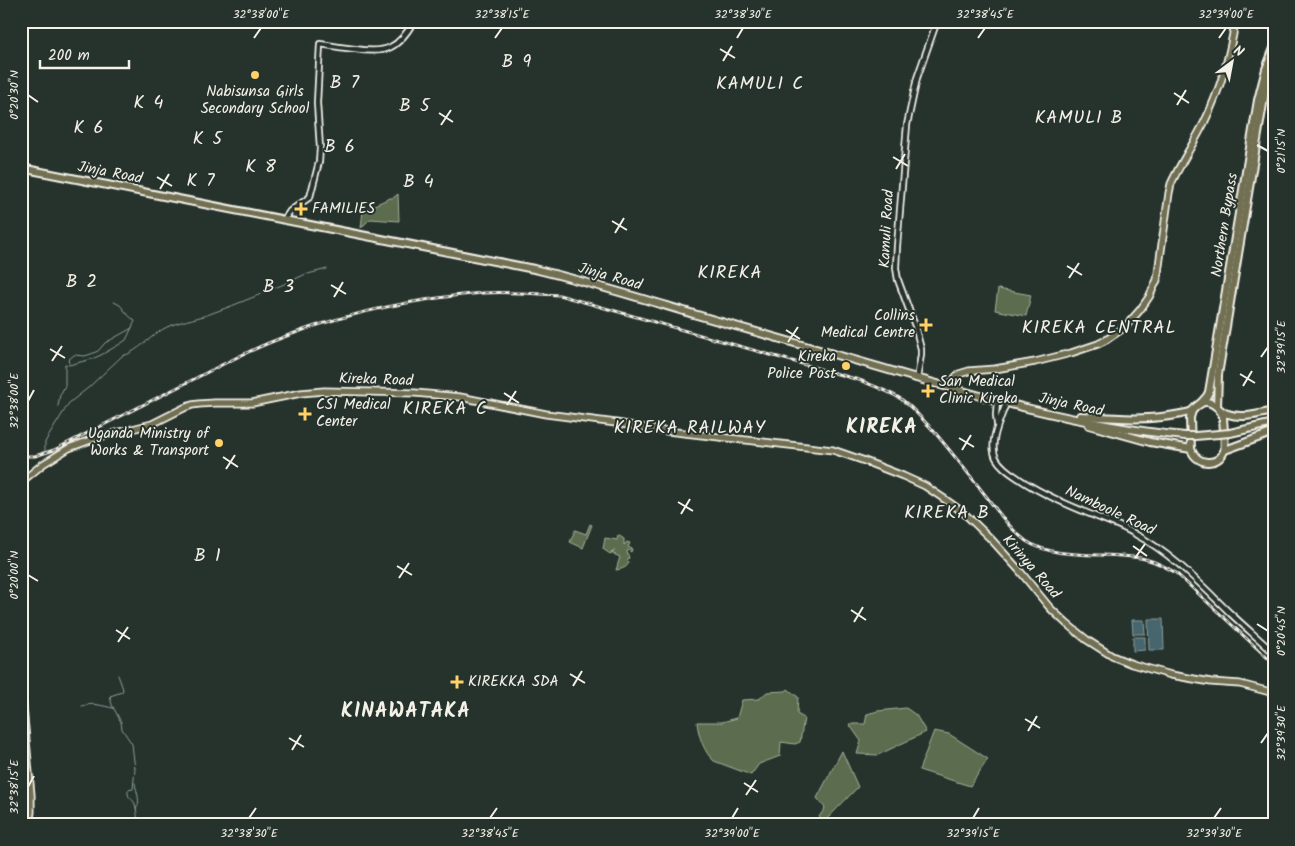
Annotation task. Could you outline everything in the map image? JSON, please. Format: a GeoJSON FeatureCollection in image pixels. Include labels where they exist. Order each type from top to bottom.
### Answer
{"type":"FeatureCollection","features":[{"type":"Feature","properties":{"kind":"highway","name":"Northern Bypass"},"geometry":{"type":"LineString","coordinates":[[1200,404],[1207,396],[1211,380],[1261,87],[1274,48]]}},
{"type":"Feature","properties":{"kind":"highway","name":"Northern Bypass"},"geometry":{"type":"LineString","coordinates":[[1218,408],[1220,360],[1264,98],[1274,64]]}},
{"type":"Feature","properties":{"kind":"highway","name":"Jinja Road"},"geometry":{"type":"LineString","coordinates":[[21,168],[468,256],[588,282],[948,388],[1054,415],[1124,428],[1185,436],[1230,433],[1274,423]]}},
{"type":"Feature","properties":{"kind":"highway"},"geometry":{"type":"LineString","coordinates":[[1054,415],[1138,419],[1186,413],[1200,404],[1209,402],[1229,415],[1236,416],[1274,411]]}},
{"type":"Feature","properties":{"kind":"highway"},"geometry":{"type":"LineString","coordinates":[[1192,410],[1190,418],[1191,449],[1194,456],[1204,462],[1210,462],[1218,459],[1225,450],[1223,416],[1218,408]]}},
{"type":"Feature","properties":{"kind":"highway"},"geometry":{"type":"LineString","coordinates":[[1054,415],[1140,440],[1191,449]]}},
{"type":"Feature","properties":{"kind":"highway"},"geometry":{"type":"LineString","coordinates":[[1225,450],[1274,432]]}},
{"type":"Feature","properties":{"kind":"main road"},"geometry":{"type":"LineString","coordinates":[[948,388],[956,376],[969,371],[1035,362],[1088,348],[1106,340],[1123,328],[1140,310],[1149,298],[1157,280],[1171,184],[1204,124],[1219,91],[1227,64],[1235,21]]}},
{"type":"Feature","properties":{"kind":"main road","name":"Kireka Road"},"geometry":{"type":"LineString","coordinates":[[21,482],[43,464],[69,448],[96,438],[152,424],[192,405],[252,403],[311,392],[415,393],[451,396],[486,401],[546,414],[658,430],[746,439]]}},
{"type":"Feature","properties":{"kind":"main road","name":"Kirinya Road"},"geometry":{"type":"LineString","coordinates":[[746,439],[836,451],[881,466],[936,492],[964,513],[991,539],[1050,608],[1067,624],[1087,640],[1122,661],[1170,675],[1211,682],[1240,684],[1274,693]]}},
{"type":"Feature","properties":{"kind":"main road"},"geometry":{"type":"LineString","coordinates":[[21,686],[31,795],[29,825]]}},
{"type":"Feature","properties":{"kind":"street"},"geometry":{"type":"LineString","coordinates":[[284,220],[290,211],[310,197],[318,162],[320,148],[317,103],[320,44],[368,51],[384,50],[398,42],[414,21]]}},
{"type":"Feature","properties":{"kind":"street","name":"Kamuli Road"},"geometry":{"type":"LineString","coordinates":[[917,379],[921,348],[898,282],[896,268],[907,125],[917,78],[937,21]]}},
{"type":"Feature","properties":{"kind":"street"},"geometry":{"type":"LineString","coordinates":[[997,401],[997,424]]}},
{"type":"Feature","properties":{"kind":"street","name":"Namboole Road"},"geometry":{"type":"LineString","coordinates":[[1006,403],[997,424],[994,440],[994,452],[1005,468],[1025,483],[1050,497],[1125,528],[1154,545],[1187,571],[1274,653]]}},
{"type":"Feature","properties":{"kind":"green space"},"geometry":{"type":"Polygon","coordinates":[[[398,194],[399,221],[370,219],[361,228],[363,210],[393,198],[398,194]]]}},
{"type":"Feature","properties":{"kind":"green space"},"geometry":{"type":"Polygon","coordinates":[[[998,289],[1031,295],[1026,316],[995,310],[998,289]]]}},
{"type":"Feature","properties":{"kind":"green space"},"geometry":{"type":"Polygon","coordinates":[[[590,524],[592,525],[583,548],[570,542],[575,530],[586,534],[590,524]]]}},
{"type":"Feature","properties":{"kind":"green space"},"geometry":{"type":"Polygon","coordinates":[[[618,535],[624,539],[624,545],[627,542],[630,543],[628,547],[632,549],[631,552],[628,550],[627,552],[629,558],[627,560],[629,562],[627,566],[616,570],[620,557],[611,553],[614,552],[614,549],[610,554],[603,549],[605,538],[617,540],[618,535]]]}},
{"type":"Feature","properties":{"kind":"green space"},"geometry":{"type":"Polygon","coordinates":[[[788,689],[798,697],[797,714],[804,718],[800,742],[795,744],[781,742],[780,756],[759,764],[751,775],[710,758],[702,743],[697,722],[722,722],[737,718],[742,700],[759,699],[767,692],[786,691],[788,689]]]}},
{"type":"Feature","properties":{"kind":"green space"},"geometry":{"type":"Polygon","coordinates":[[[906,708],[916,715],[926,732],[878,755],[857,754],[861,741],[849,724],[865,724],[867,714],[906,708]]]}},
{"type":"Feature","properties":{"kind":"green space"},"geometry":{"type":"Polygon","coordinates":[[[934,731],[949,734],[988,759],[970,786],[919,770],[934,731]]]}},
{"type":"Feature","properties":{"kind":"green space"},"geometry":{"type":"Polygon","coordinates":[[[842,751],[858,787],[824,822],[819,817],[825,808],[817,798],[842,751]]]}},
{"type":"Feature","properties":{"kind":"water"},"geometry":{"type":"Polygon","coordinates":[[[1148,619],[1163,619],[1164,650],[1149,650],[1148,619]]]}},
{"type":"Feature","properties":{"kind":"water"},"geometry":{"type":"Polygon","coordinates":[[[1132,620],[1144,620],[1145,634],[1133,634],[1132,620]]]}},
{"type":"Feature","properties":{"kind":"water"},"geometry":{"type":"Polygon","coordinates":[[[1133,637],[1145,637],[1145,650],[1133,651],[1133,637]]]}},
{"type":"Feature","properties":{"kind":"waterway"},"geometry":{"type":"LineString","coordinates":[[308,274],[327,269]]}},
{"type":"Feature","properties":{"kind":"waterway"},"geometry":{"type":"LineString","coordinates":[[42,452],[45,452],[45,442],[69,403],[122,356],[133,351],[167,327],[232,306],[306,274]]}},
{"type":"Feature","properties":{"kind":"waterway"},"geometry":{"type":"LineString","coordinates":[[58,406],[60,395],[65,386],[65,364],[69,365],[92,359],[126,340],[135,321],[120,305],[114,302]]}},
{"type":"Feature","properties":{"kind":"waterway"},"geometry":{"type":"LineString","coordinates":[[69,363],[68,360],[74,355],[85,356],[98,351],[105,343],[132,328]]}},
{"type":"Feature","properties":{"kind":"waterway"},"geometry":{"type":"LineString","coordinates":[[118,675],[123,689],[122,692],[110,696],[122,729],[132,744],[135,769],[133,789],[128,790],[128,793],[136,806],[137,825]]}},
{"type":"Feature","properties":{"kind":"waterway"},"geometry":{"type":"LineString","coordinates":[[82,706],[94,704],[113,708]]}},
{"type":"Feature","properties":{"kind":"waterway"},"geometry":{"type":"LineString","coordinates":[[135,783],[139,800],[136,809]]}},
{"type":"Feature","properties":{"kind":"railway"},"geometry":{"type":"LineString","coordinates":[[21,456],[35,456],[54,450],[243,354],[279,339],[338,319],[410,302],[459,295],[502,292],[559,295],[859,380],[901,399],[931,428],[1004,520],[1026,541],[1052,551],[1131,557],[1145,559],[1161,565],[1176,573],[1274,664]]}},
{"type":"Feature","properties":{"kind":"place","name":"Nabisunsa Girls Secondary School"},"geometry":{"type":"Point","coordinates":[255,75]}},
{"type":"Feature","properties":{"kind":"place","name":"FAMILIES"},"geometry":{"type":"Point","coordinates":[301,209]}},
{"type":"Feature","properties":{"kind":"place","name":"Collins Medical Centre"},"geometry":{"type":"Point","coordinates":[926,325]}},
{"type":"Feature","properties":{"kind":"place","name":"Kireka Police Post"},"geometry":{"type":"Point","coordinates":[846,366]}},
{"type":"Feature","properties":{"kind":"place","name":"San Medical Clinic Kireka"},"geometry":{"type":"Point","coordinates":[928,391]}},
{"type":"Feature","properties":{"kind":"place","name":"CSI Medical Center"},"geometry":{"type":"Point","coordinates":[305,414]}},
{"type":"Feature","properties":{"kind":"place","name":"Uganda Ministry of Works & Transport"},"geometry":{"type":"Point","coordinates":[219,443]}},
{"type":"Feature","properties":{"kind":"place","name":"KIREKKA SDA"},"geometry":{"type":"Point","coordinates":[457,682]}},
{"type":"Feature","properties":{"kind":"district","name":"B 9"},"geometry":{"type":"Point","coordinates":[517,62]}},
{"type":"Feature","properties":{"kind":"district","name":"B 7"},"geometry":{"type":"Point","coordinates":[345,83]}},
{"type":"Feature","properties":{"kind":"district","name":"KAMULI C"},"geometry":{"type":"Point","coordinates":[760,84]}},
{"type":"Feature","properties":{"kind":"district","name":"K 4"},"geometry":{"type":"Point","coordinates":[149,103]}},
{"type":"Feature","properties":{"kind":"district","name":"B 5"},"geometry":{"type":"Point","coordinates":[415,106]}},
{"type":"Feature","properties":{"kind":"district","name":"KAMULI B"},"geometry":{"type":"Point","coordinates":[1079,118]}},
{"type":"Feature","properties":{"kind":"district","name":"K 6"},"geometry":{"type":"Point","coordinates":[89,128]}},
{"type":"Feature","properties":{"kind":"district","name":"K 5"},"geometry":{"type":"Point","coordinates":[208,139]}},
{"type":"Feature","properties":{"kind":"district","name":"B 6"},"geometry":{"type":"Point","coordinates":[340,147]}},
{"type":"Feature","properties":{"kind":"district","name":"K 8"},"geometry":{"type":"Point","coordinates":[261,167]}},
{"type":"Feature","properties":{"kind":"district","name":"K 7"},"geometry":{"type":"Point","coordinates":[201,181]}},
{"type":"Feature","properties":{"kind":"district","name":"B 4"},"geometry":{"type":"Point","coordinates":[419,182]}},
{"type":"Feature","properties":{"kind":"district","name":"KIREKA"},"geometry":{"type":"Point","coordinates":[730,273]}},
{"type":"Feature","properties":{"kind":"district","name":"B 2"},"geometry":{"type":"Point","coordinates":[82,282]}},
{"type":"Feature","properties":{"kind":"district","name":"B 3"},"geometry":{"type":"Point","coordinates":[279,287]}},
{"type":"Feature","properties":{"kind":"district","name":"KIREKA CENTRAL"},"geometry":{"type":"Point","coordinates":[1099,328]}},
{"type":"Feature","properties":{"kind":"district","name":"KIREKA C"},"geometry":{"type":"Point","coordinates":[445,409]}},
{"type":"Feature","properties":{"kind":"district","name":"KIREKA RAILWAY"},"geometry":{"type":"Point","coordinates":[690,428]}},
{"type":"Feature","properties":{"kind":"district","name":"KIREKA"},"geometry":{"type":"Point","coordinates":[882,428]}},
{"type":"Feature","properties":{"kind":"district","name":"KIREKA B"},"geometry":{"type":"Point","coordinates":[947,513]}},
{"type":"Feature","properties":{"kind":"district","name":"B 1"},"geometry":{"type":"Point","coordinates":[208,556]}},
{"type":"Feature","properties":{"kind":"district","name":"KINAWATAKA"},"geometry":{"type":"Point","coordinates":[406,712]}}]}
